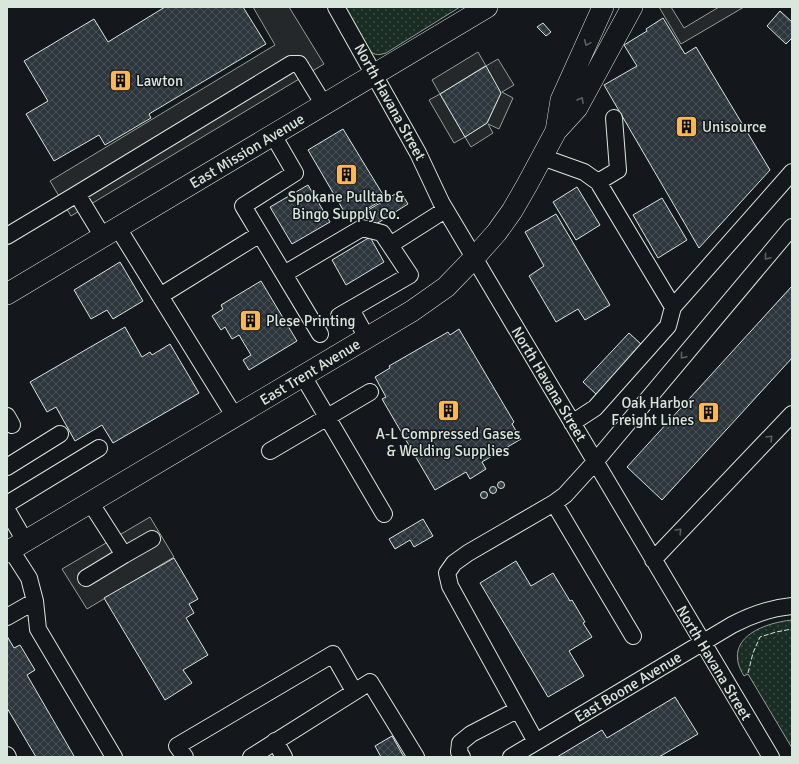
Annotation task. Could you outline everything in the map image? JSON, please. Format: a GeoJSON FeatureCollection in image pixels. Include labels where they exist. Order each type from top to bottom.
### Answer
{"type":"FeatureCollection","features":[{"type":"Feature","properties":{"kind":"main road","name":"East Mission Avenue"},"geometry":{"type":"LineString","coordinates":[[7,294],[487,7]]}},
{"type":"Feature","properties":{"kind":"main road","name":"East Trent Avenue"},"geometry":{"type":"LineString","coordinates":[[556,131],[561,100],[603,7]]}},
{"type":"Feature","properties":{"kind":"main road","name":"East Trent Avenue"},"geometry":{"type":"LineString","coordinates":[[14,548],[367,338],[430,299],[446,287],[497,232],[512,211],[556,131],[577,108],[632,7]]}},
{"type":"Feature","properties":{"kind":"street","name":"North Havana Street"},"geometry":{"type":"LineString","coordinates":[[336,7],[424,165],[445,210],[770,757]]}},
{"type":"Feature","properties":{"kind":"street"},"geometry":{"type":"LineString","coordinates":[[7,236],[291,64],[299,64],[324,105]]}},
{"type":"Feature","properties":{"kind":"street"},"geometry":{"type":"LineString","coordinates":[[598,182],[618,170],[614,118]]}},
{"type":"Feature","properties":{"kind":"street"},"geometry":{"type":"LineString","coordinates":[[273,135],[295,173],[243,206],[320,334]]}},
{"type":"Feature","properties":{"kind":"street"},"geometry":{"type":"LineString","coordinates":[[542,157],[584,172],[598,182],[673,307]]}},
{"type":"Feature","properties":{"kind":"street"},"geometry":{"type":"LineString","coordinates":[[572,424],[595,408],[668,326],[673,307],[792,172]]}},
{"type":"Feature","properties":{"kind":"street"},"geometry":{"type":"LineString","coordinates":[[77,194],[110,232],[160,296],[235,416]]}},
{"type":"Feature","properties":{"kind":"street"},"geometry":{"type":"LineString","coordinates":[[390,245],[445,210]]}},
{"type":"Feature","properties":{"kind":"street"},"geometry":{"type":"LineString","coordinates":[[536,742],[450,586],[448,574],[454,563],[468,553],[554,503],[565,495],[595,462],[792,227]]}},
{"type":"Feature","properties":{"kind":"street"},"geometry":{"type":"LineString","coordinates":[[284,274],[362,228],[382,233],[410,275],[345,312],[367,338]]}},
{"type":"Feature","properties":{"kind":"street"},"geometry":{"type":"LineString","coordinates":[[160,296],[260,234]]}},
{"type":"Feature","properties":{"kind":"street"},"geometry":{"type":"LineString","coordinates":[[303,376],[384,514]]}},
{"type":"Feature","properties":{"kind":"street"},"geometry":{"type":"LineString","coordinates":[[270,451],[370,392]]}},
{"type":"Feature","properties":{"kind":"street"},"geometry":{"type":"LineString","coordinates":[[653,560],[792,414]]}},
{"type":"Feature","properties":{"kind":"street"},"geometry":{"type":"LineString","coordinates":[[7,467],[60,434]]}},
{"type":"Feature","properties":{"kind":"street"},"geometry":{"type":"LineString","coordinates":[[7,504],[99,448]]}},
{"type":"Feature","properties":{"kind":"street"},"geometry":{"type":"LineString","coordinates":[[90,502],[124,555]]}},
{"type":"Feature","properties":{"kind":"street"},"geometry":{"type":"LineString","coordinates":[[554,503],[633,636]]}},
{"type":"Feature","properties":{"kind":"street"},"geometry":{"type":"LineString","coordinates":[[7,510],[14,548],[29,578],[35,601],[38,629],[114,757]]}},
{"type":"Feature","properties":{"kind":"street"},"geometry":{"type":"LineString","coordinates":[[86,578],[152,539]]}},
{"type":"Feature","properties":{"kind":"street"},"geometry":{"type":"LineString","coordinates":[[7,617],[35,601]]}},
{"type":"Feature","properties":{"kind":"street","name":"East Boone Avenue"},"geometry":{"type":"LineString","coordinates":[[511,757],[748,617],[764,611],[792,606]]}},
{"type":"Feature","properties":{"kind":"street"},"geometry":{"type":"LineString","coordinates":[[185,757],[177,746],[333,654],[354,691]]}},
{"type":"Feature","properties":{"kind":"street"},"geometry":{"type":"LineString","coordinates":[[251,757],[370,682],[416,757]]}},
{"type":"Feature","properties":{"kind":"street"},"geometry":{"type":"LineString","coordinates":[[462,757],[459,752],[460,743],[471,734],[518,710]]}},
{"type":"Feature","properties":{"kind":"street"},"geometry":{"type":"LineString","coordinates":[[275,741],[284,757]]}},
{"type":"Feature","properties":{"kind":"green space"},"geometry":{"type":"Polygon","coordinates":[[[343,7],[460,7],[386,53],[378,55],[371,52],[367,48],[343,7]]]}},
{"type":"Feature","properties":{"kind":"green space"},"geometry":{"type":"Polygon","coordinates":[[[792,620],[792,748],[748,674],[744,676],[738,663],[738,652],[741,643],[748,635],[758,629],[792,620]]]}},
{"type":"Feature","properties":{"kind":"shaded area"},"geometry":{"type":"Polygon","coordinates":[[[253,7],[289,7],[324,64],[71,216],[50,181],[275,45],[253,7]]]}},
{"type":"Feature","properties":{"kind":"shaded area"},"geometry":{"type":"Polygon","coordinates":[[[659,7],[671,7],[684,28],[719,7],[744,7],[681,44],[659,7]]]}},
{"type":"Feature","properties":{"kind":"shaded area"},"geometry":{"type":"Polygon","coordinates":[[[478,52],[486,66],[498,59],[514,85],[502,92],[513,98],[499,129],[488,124],[493,133],[471,147],[465,137],[487,123],[501,93],[485,66],[440,94],[432,80],[478,52]]]}},
{"type":"Feature","properties":{"kind":"shaded area"},"geometry":{"type":"Polygon","coordinates":[[[440,94],[465,137],[454,143],[429,100],[440,94]]]}},
{"type":"Feature","properties":{"kind":"shaded area"},"geometry":{"type":"Polygon","coordinates":[[[150,517],[174,557],[87,609],[62,569],[150,517]]]}},
{"type":"Feature","properties":{"kind":"building","name":"Lawton"},"geometry":{"type":"Polygon","coordinates":[[[165,7],[243,7],[266,44],[149,114],[151,118],[105,145],[99,135],[54,161],[26,114],[48,101],[24,61],[94,19],[108,42],[165,7]]]}},
{"type":"Feature","properties":{"kind":"building"},"geometry":{"type":"Polygon","coordinates":[[[780,11],[792,22],[792,38],[786,44],[767,26],[780,11]]]}},
{"type":"Feature","properties":{"kind":"building","name":"Unisource"},"geometry":{"type":"Polygon","coordinates":[[[663,18],[685,54],[696,47],[770,170],[699,248],[604,85],[637,66],[624,45],[647,31],[646,29],[663,18]]]}},
{"type":"Feature","properties":{"kind":"building"},"geometry":{"type":"Polygon","coordinates":[[[543,23],[551,32],[546,36],[537,27],[543,23]]]}},
{"type":"Feature","properties":{"kind":"building"},"geometry":{"type":"Polygon","coordinates":[[[486,66],[501,93],[487,123],[465,137],[440,94],[486,66]]]}},
{"type":"Feature","properties":{"kind":"building","name":"Spokane Pulltab & Bingo Supply Co."},"geometry":{"type":"Polygon","coordinates":[[[343,129],[385,198],[349,220],[308,150],[343,129]]]}},
{"type":"Feature","properties":{"kind":"building"},"geometry":{"type":"Polygon","coordinates":[[[308,185],[330,222],[292,244],[270,207],[308,185]]]}},
{"type":"Feature","properties":{"kind":"building"},"geometry":{"type":"Polygon","coordinates":[[[577,187],[600,225],[576,240],[553,202],[577,187]]]}},
{"type":"Feature","properties":{"kind":"building"},"geometry":{"type":"Polygon","coordinates":[[[400,191],[408,204],[373,226],[365,212],[400,191]]]}},
{"type":"Feature","properties":{"kind":"building"},"geometry":{"type":"Polygon","coordinates":[[[662,198],[687,240],[658,258],[633,215],[662,198]]]}},
{"type":"Feature","properties":{"kind":"building"},"geometry":{"type":"Polygon","coordinates":[[[556,214],[610,305],[585,320],[578,309],[556,322],[529,276],[544,266],[525,232],[556,214]]]}},
{"type":"Feature","properties":{"kind":"building"},"geometry":{"type":"Polygon","coordinates":[[[370,237],[384,262],[346,285],[332,260],[370,237]]]}},
{"type":"Feature","properties":{"kind":"building"},"geometry":{"type":"Polygon","coordinates":[[[120,262],[143,301],[113,319],[107,310],[91,319],[74,290],[120,262]]]}},
{"type":"Feature","properties":{"kind":"building","name":"Plese Printing"},"geometry":{"type":"Polygon","coordinates":[[[261,281],[297,341],[249,370],[243,360],[251,355],[239,335],[232,339],[225,327],[221,330],[212,316],[223,309],[221,305],[261,281]]]}},
{"type":"Feature","properties":{"kind":"building","name":"Oak Harbor Freight Lines"},"geometry":{"type":"Polygon","coordinates":[[[792,286],[792,358],[662,500],[627,467],[792,286]]]}},
{"type":"Feature","properties":{"kind":"building"},"geometry":{"type":"Polygon","coordinates":[[[125,327],[142,357],[150,352],[152,355],[170,344],[199,393],[113,443],[102,425],[75,441],[56,407],[47,412],[30,382],[125,327]]]}},
{"type":"Feature","properties":{"kind":"building","name":"A-L Compressed Gases & Welding Supplies"},"geometry":{"type":"Polygon","coordinates":[[[459,329],[514,422],[512,424],[521,439],[482,462],[486,469],[470,479],[466,472],[435,490],[382,399],[386,397],[375,377],[390,368],[389,366],[448,332],[450,335],[459,329]]]}},
{"type":"Feature","properties":{"kind":"building"},"geometry":{"type":"Polygon","coordinates":[[[629,333],[642,345],[596,394],[583,382],[629,333]]]}},
{"type":"Feature","properties":{"kind":"building"},"geometry":{"type":"Polygon","coordinates":[[[501,482],[504,485],[501,488],[498,485],[501,482]]]}},
{"type":"Feature","properties":{"kind":"building"},"geometry":{"type":"Polygon","coordinates":[[[493,487],[496,490],[493,493],[490,490],[493,487]]]}},
{"type":"Feature","properties":{"kind":"building"},"geometry":{"type":"Polygon","coordinates":[[[484,492],[487,495],[484,498],[481,495],[484,492]]]}},
{"type":"Feature","properties":{"kind":"building"},"geometry":{"type":"Polygon","coordinates":[[[423,519],[433,536],[414,547],[410,540],[395,549],[389,539],[423,519]]]}},
{"type":"Feature","properties":{"kind":"building"},"geometry":{"type":"Polygon","coordinates":[[[174,558],[198,599],[189,604],[194,613],[186,618],[208,655],[183,670],[192,683],[165,700],[104,598],[174,558]]]}},
{"type":"Feature","properties":{"kind":"building"},"geometry":{"type":"Polygon","coordinates":[[[516,561],[531,586],[553,573],[570,601],[572,600],[585,622],[583,623],[592,637],[569,651],[584,676],[548,697],[480,583],[516,561]]]}},
{"type":"Feature","properties":{"kind":"building"},"geometry":{"type":"Polygon","coordinates":[[[7,636],[14,648],[20,645],[35,670],[27,675],[74,756],[36,757],[7,708],[7,636]]]}},
{"type":"Feature","properties":{"kind":"building"},"geometry":{"type":"Polygon","coordinates":[[[675,697],[698,734],[659,757],[557,757],[602,730],[607,738],[675,697]]]}},
{"type":"Feature","properties":{"kind":"building"},"geometry":{"type":"Polygon","coordinates":[[[392,736],[404,757],[381,757],[375,746],[392,736]]]}},
{"type":"Feature","properties":{"kind":"fence"},"geometry":{"type":"LineString","coordinates":[[748,673],[753,653],[760,637],[792,629]]}},
{"type":"Feature","properties":{"kind":"place","name":"Lawton"},"geometry":{"type":"Point","coordinates":[120,81]}},
{"type":"Feature","properties":{"kind":"place","name":"Unisource"},"geometry":{"type":"Point","coordinates":[687,127]}},
{"type":"Feature","properties":{"kind":"place","name":"Spokane Pulltab & Bingo Supply Co."},"geometry":{"type":"Point","coordinates":[346,174]}},
{"type":"Feature","properties":{"kind":"place","name":"Plese Printing"},"geometry":{"type":"Point","coordinates":[250,321]}},
{"type":"Feature","properties":{"kind":"place","name":"A-L Compressed Gases & Welding Supplies"},"geometry":{"type":"Point","coordinates":[448,411]}},
{"type":"Feature","properties":{"kind":"place","name":"Oak Harbor Freight Lines"},"geometry":{"type":"Point","coordinates":[709,412]}}]}
